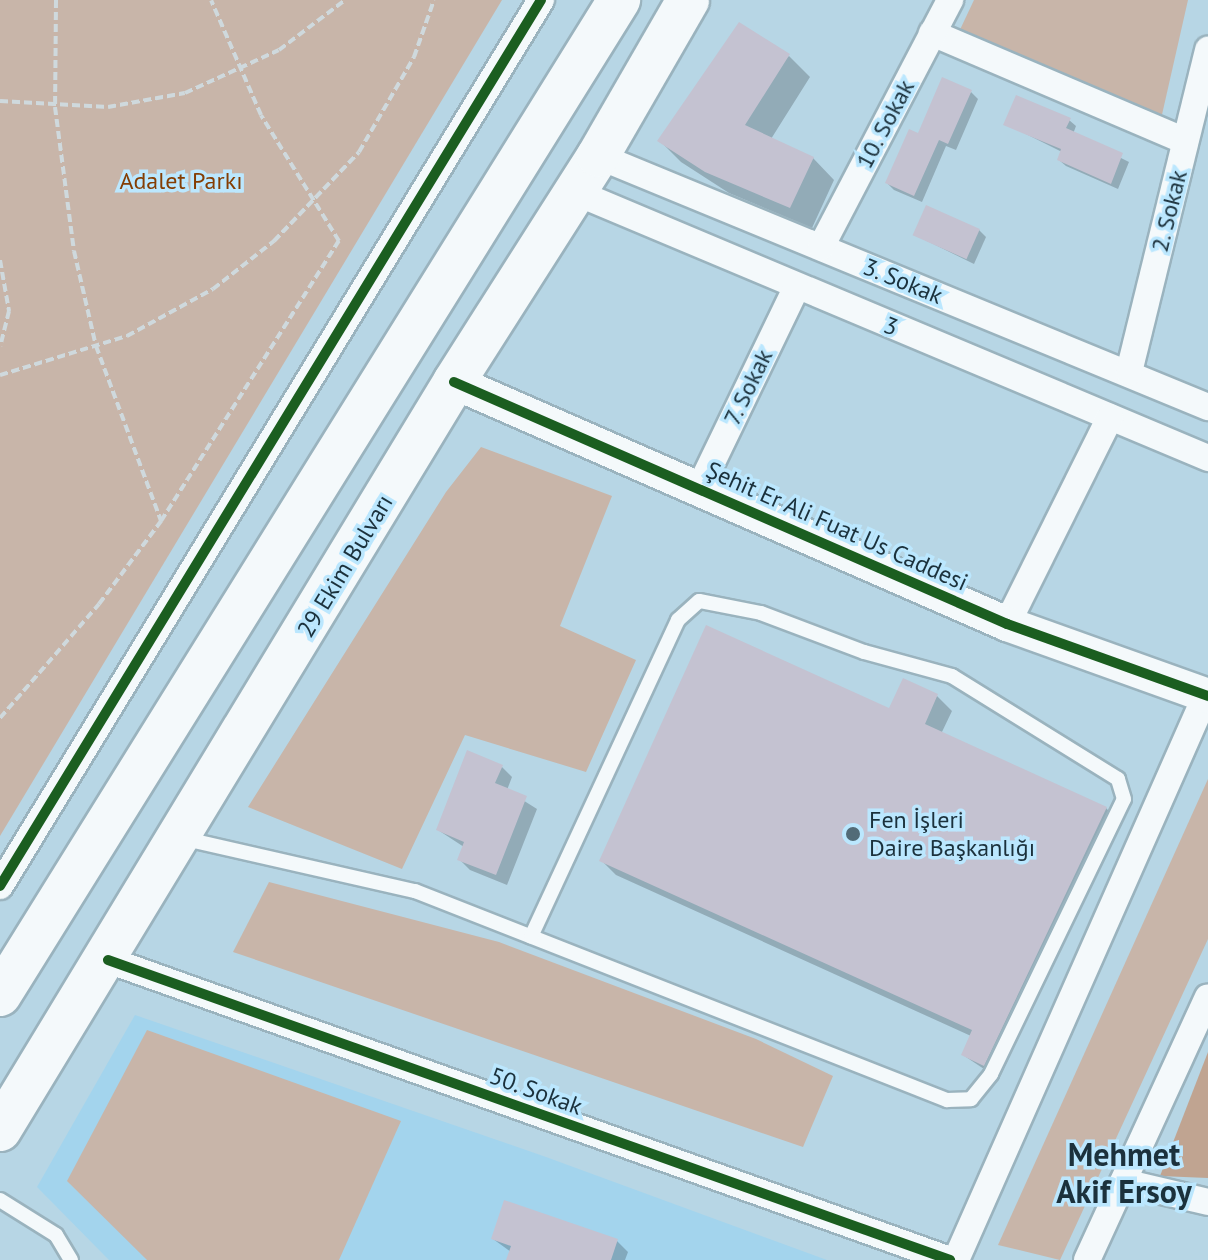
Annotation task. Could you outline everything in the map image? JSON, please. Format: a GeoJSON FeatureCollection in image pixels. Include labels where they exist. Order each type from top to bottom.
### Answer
{"type":"FeatureCollection","features":[{"type":"Feature","properties":{"kind":"main road"},"geometry":{"type":"LineString","coordinates":[[0,995],[619,0]]}},
{"type":"Feature","properties":{"kind":"main road","name":"29 Ekim Bulvarı"},"geometry":{"type":"LineString","coordinates":[[0,1130],[108,960],[454,382],[598,156],[688,0]]}},
{"type":"Feature","properties":{"kind":"street"},"geometry":{"type":"LineString","coordinates":[[0,886],[541,0]]}},
{"type":"Feature","properties":{"kind":"street","name":"10. Sokak"},"geometry":{"type":"LineString","coordinates":[[821,247],[950,0]]}},
{"type":"Feature","properties":{"kind":"street"},"geometry":{"type":"LineString","coordinates":[[932,33],[1185,141]]}},
{"type":"Feature","properties":{"kind":"street","name":"2. Sokak"},"geometry":{"type":"LineString","coordinates":[[1129,372],[1208,50]]}},
{"type":"Feature","properties":{"kind":"street","name":"3. Sokak"},"geometry":{"type":"LineString","coordinates":[[598,156],[1208,407]]}},
{"type":"Feature","properties":{"kind":"street","name":"3"},"geometry":{"type":"LineString","coordinates":[[575,192],[796,288],[1208,458]]}},
{"type":"Feature","properties":{"kind":"street","name":"7. Sokak"},"geometry":{"type":"LineString","coordinates":[[700,487],[796,288]]}},
{"type":"Feature","properties":{"kind":"street","name":"Şehit Er Ali Fuat Us Caddesi"},"geometry":{"type":"LineString","coordinates":[[454,382],[700,487],[1007,624],[1207,695]]}},
{"type":"Feature","properties":{"kind":"street"},"geometry":{"type":"LineString","coordinates":[[1007,624],[1110,417]]}},
{"type":"Feature","properties":{"kind":"street"},"geometry":{"type":"LineString","coordinates":[[953,1260],[1207,695]]}},
{"type":"Feature","properties":{"kind":"street","name":"50. Sokak"},"geometry":{"type":"LineString","coordinates":[[108,960],[953,1260]]}},
{"type":"Feature","properties":{"kind":"street"},"geometry":{"type":"LineString","coordinates":[[1087,1260],[1208,997]]}},
{"type":"Feature","properties":{"kind":"street"},"geometry":{"type":"LineString","coordinates":[[1123,1182],[1208,1202]]}},
{"type":"Feature","properties":{"kind":"lane"},"geometry":{"type":"LineString","coordinates":[[180,838],[415,891],[947,1100],[971,1099],[991,1074],[1124,799],[1118,779],[952,676],[864,652],[761,613],[699,601],[678,620],[531,936]]}},
{"type":"Feature","properties":{"kind":"lane"},"geometry":{"type":"LineString","coordinates":[[0,1200],[56,1235],[71,1260]]}},
{"type":"Feature","properties":{"kind":"path"},"geometry":{"type":"LineString","coordinates":[[56,0],[55,107],[74,251],[96,346],[161,521]]}},
{"type":"Feature","properties":{"kind":"path"},"geometry":{"type":"LineString","coordinates":[[0,718],[99,604],[161,521],[339,241],[261,115],[211,0]]}},
{"type":"Feature","properties":{"kind":"path"},"geometry":{"type":"LineString","coordinates":[[0,101],[55,107],[108,107],[185,93],[279,50],[345,0]]}},
{"type":"Feature","properties":{"kind":"path"},"geometry":{"type":"LineString","coordinates":[[0,375],[127,336],[213,289],[274,241],[359,152],[414,57],[434,0]]}},
{"type":"Feature","properties":{"kind":"path"},"geometry":{"type":"LineString","coordinates":[[0,260],[9,311],[0,346]]}},
{"type":"Feature","properties":{"kind":"shaded area"},"geometry":{"type":"Polygon","coordinates":[[[135,1015],[546,1157],[827,1260],[109,1260],[37,1187],[135,1015]]]}},
{"type":"Feature","properties":{"kind":"shaded area"},"geometry":{"type":"Polygon","coordinates":[[[1208,1052],[1208,1178],[1160,1176],[1208,1052]]]}},
{"type":"Feature","properties":{"kind":"green space","name":"Adalet Parkı"},"geometry":{"type":"Polygon","coordinates":[[[0,0],[502,0],[0,836],[0,0]]]}},
{"type":"Feature","properties":{"kind":"green space"},"geometry":{"type":"Polygon","coordinates":[[[974,0],[1188,0],[1161,119],[957,36],[974,0]]]}},
{"type":"Feature","properties":{"kind":"green space"},"geometry":{"type":"Polygon","coordinates":[[[481,447],[612,496],[560,626],[636,660],[586,772],[465,735],[402,869],[248,807],[446,492],[481,447]]]}},
{"type":"Feature","properties":{"kind":"green space"},"geometry":{"type":"Polygon","coordinates":[[[1208,779],[1208,939],[1060,1260],[998,1245],[1208,779]]]}},
{"type":"Feature","properties":{"kind":"green space"},"geometry":{"type":"Polygon","coordinates":[[[269,882],[499,942],[756,1039],[833,1076],[803,1147],[233,952],[269,882]]]}},
{"type":"Feature","properties":{"kind":"green space"},"geometry":{"type":"Polygon","coordinates":[[[147,1030],[401,1121],[339,1260],[147,1260],[67,1181],[147,1030]]]}},
{"type":"Feature","properties":{"kind":"building"},"geometry":{"type":"Polygon","coordinates":[[[739,22],[790,54],[745,125],[814,157],[790,208],[705,172],[657,141],[739,22]]]}},
{"type":"Feature","properties":{"kind":"building"},"geometry":{"type":"Polygon","coordinates":[[[942,77],[972,90],[948,144],[939,140],[914,196],[885,183],[909,129],[918,133],[942,77]]]}},
{"type":"Feature","properties":{"kind":"building"},"geometry":{"type":"Polygon","coordinates":[[[1016,95],[1071,118],[1066,128],[1123,153],[1111,184],[1057,160],[1061,149],[1003,125],[1016,95]]]}},
{"type":"Feature","properties":{"kind":"building"},"geometry":{"type":"Polygon","coordinates":[[[926,205],[980,229],[966,259],[913,235],[926,205]]]}},
{"type":"Feature","properties":{"kind":"building","name":"Fen İşleri Daire Başkanlığı"},"geometry":{"type":"Polygon","coordinates":[[[706,625],[889,708],[903,678],[938,694],[925,724],[1107,807],[984,1066],[961,1055],[972,1030],[599,861],[706,625]]]}},
{"type":"Feature","properties":{"kind":"building"},"geometry":{"type":"Polygon","coordinates":[[[467,750],[503,765],[495,783],[527,796],[496,875],[457,860],[464,842],[436,830],[467,750]]]}},
{"type":"Feature","properties":{"kind":"building"},"geometry":{"type":"Polygon","coordinates":[[[504,1200],[618,1239],[611,1260],[506,1260],[511,1246],[491,1239],[504,1200]]]}},
{"type":"Feature","properties":{"kind":"cycle path"},"geometry":{"type":"LineString","coordinates":[[0,886],[541,0]]}},
{"type":"Feature","properties":{"kind":"cycle path"},"geometry":{"type":"LineString","coordinates":[[454,382],[1007,624],[1208,696]]}},
{"type":"Feature","properties":{"kind":"cycle path"},"geometry":{"type":"LineString","coordinates":[[108,960],[950,1260]]}},
{"type":"Feature","properties":{"kind":"place","name":"Fen İşleri Daire Başkanlığı"},"geometry":{"type":"Point","coordinates":[853,834]}},
{"type":"Feature","properties":{"kind":"district","name":"Mehmet Akif Ersoy"},"geometry":{"type":"Point","coordinates":[1124,1174]}}]}
